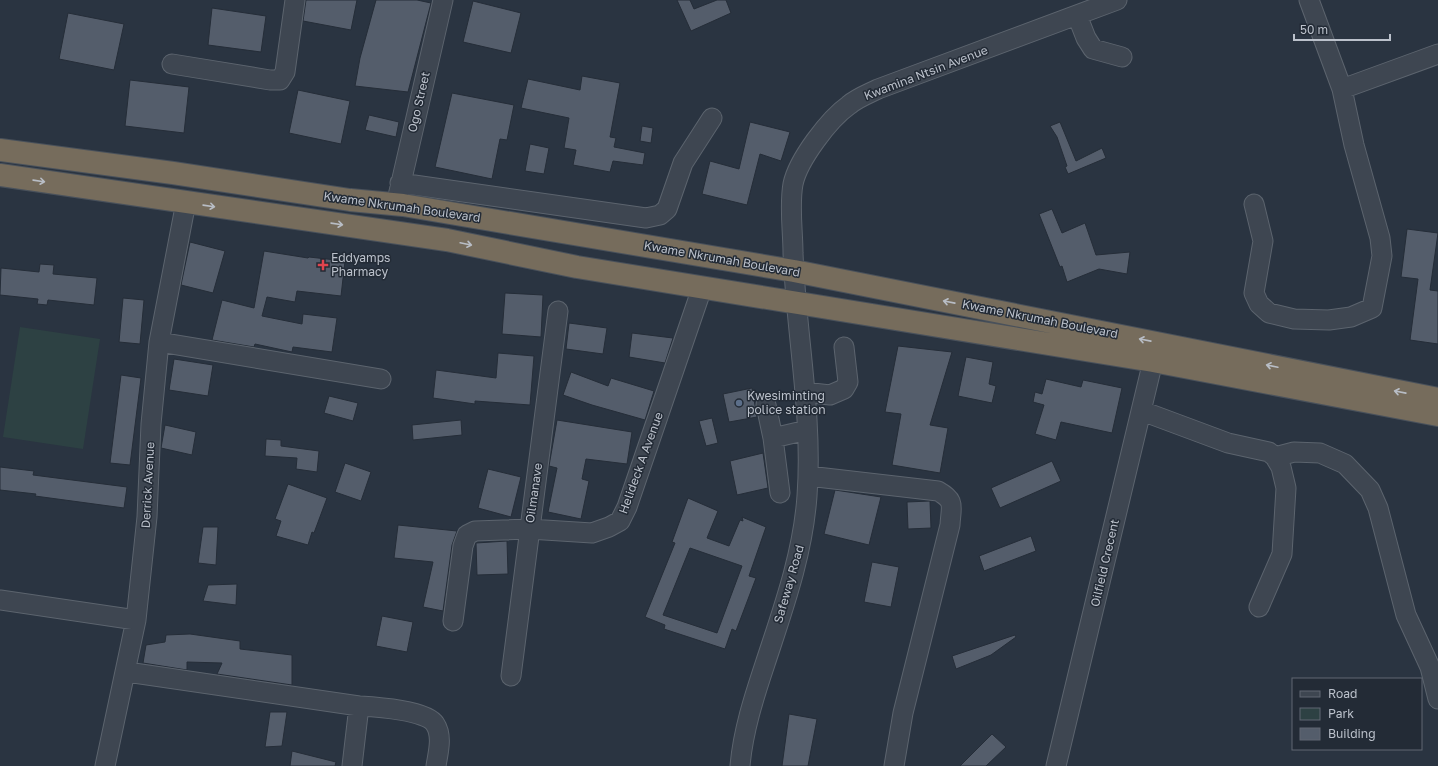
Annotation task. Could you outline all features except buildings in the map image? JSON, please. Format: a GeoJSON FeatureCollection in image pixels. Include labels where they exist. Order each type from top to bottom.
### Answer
{"type":"FeatureCollection","features":[{"type":"Feature","properties":{"kind":"highway","name":"Kwame Nkrumah Boulevard"},"geometry":{"type":"LineString","coordinates":[[0,150],[173,173],[350,200],[395,205],[794,271],[1438,399]]}},
{"type":"Feature","properties":{"kind":"highway","name":"Kwame Nkrumah Boulevard"},"geometry":{"type":"LineString","coordinates":[[0,175],[447,240],[577,267],[1154,361],[1438,415]]}},
{"type":"Feature","properties":{"kind":"street"},"geometry":{"type":"LineString","coordinates":[[172,64],[270,80],[280,80],[285,72],[295,0]]}},
{"type":"Feature","properties":{"kind":"street","name":"Ogo Street"},"geometry":{"type":"LineString","coordinates":[[395,205],[443,0]]}},
{"type":"Feature","properties":{"kind":"street","name":"Kwamina Ntsin Avenue"},"geometry":{"type":"LineString","coordinates":[[796,302],[792,204],[794,183],[814,143],[838,114],[850,103],[878,90],[1117,0]]}},
{"type":"Feature","properties":{"kind":"street"},"geometry":{"type":"LineString","coordinates":[[1254,204],[1263,241],[1254,293],[1259,304],[1269,313],[1294,319],[1329,320],[1351,317],[1372,308],[1382,256],[1380,238],[1354,145],[1342,88],[1309,0]]}},
{"type":"Feature","properties":{"kind":"street"},"geometry":{"type":"LineString","coordinates":[[1077,15],[1086,38],[1092,48],[1122,57]]}},
{"type":"Feature","properties":{"kind":"street"},"geometry":{"type":"LineString","coordinates":[[1342,88],[1438,54]]}},
{"type":"Feature","properties":{"kind":"street"},"geometry":{"type":"LineString","coordinates":[[400,183],[646,218],[660,215],[667,209],[683,163],[712,118]]}},
{"type":"Feature","properties":{"kind":"street","name":"Derrick Avenue"},"geometry":{"type":"LineString","coordinates":[[105,766],[127,672],[136,620],[146,517],[151,424],[159,342],[186,202]]}},
{"type":"Feature","properties":{"kind":"street","name":"Helideck A Avenue"},"geometry":{"type":"LineString","coordinates":[[453,621],[467,535],[475,531],[529,530],[592,533],[609,528],[620,521],[627,507],[702,288]]}},
{"type":"Feature","properties":{"kind":"street","name":"Safeway Road"},"geometry":{"type":"LineString","coordinates":[[740,766],[741,753],[754,698],[800,551],[808,496],[807,430],[796,302]]}},
{"type":"Feature","properties":{"kind":"street","name":"Oilmanave"},"geometry":{"type":"LineString","coordinates":[[510,676],[558,311]]}},
{"type":"Feature","properties":{"kind":"street"},"geometry":{"type":"LineString","coordinates":[[159,342],[381,379]]}},
{"type":"Feature","properties":{"kind":"street"},"geometry":{"type":"LineString","coordinates":[[804,392],[830,395],[844,390],[848,382],[844,348]]}},
{"type":"Feature","properties":{"kind":"street","name":"Oilfield Crecent"},"geometry":{"type":"LineString","coordinates":[[1056,766],[1154,361]]}},
{"type":"Feature","properties":{"kind":"street"},"geometry":{"type":"LineString","coordinates":[[766,405],[773,438],[780,493]]}},
{"type":"Feature","properties":{"kind":"street"},"geometry":{"type":"LineString","coordinates":[[1142,411],[1228,442],[1269,452],[1275,457],[1281,466],[1286,488],[1282,554],[1259,607]]}},
{"type":"Feature","properties":{"kind":"street"},"geometry":{"type":"LineString","coordinates":[[773,438],[807,430]]}},
{"type":"Feature","properties":{"kind":"street"},"geometry":{"type":"LineString","coordinates":[[1275,457],[1294,452],[1320,453],[1345,464],[1370,490],[1378,508],[1406,615],[1430,667],[1438,699]]}},
{"type":"Feature","properties":{"kind":"street"},"geometry":{"type":"LineString","coordinates":[[808,476],[938,490],[949,497],[951,503],[950,526],[903,713],[894,766]]}},
{"type":"Feature","properties":{"kind":"street"},"geometry":{"type":"LineString","coordinates":[[0,600],[136,620]]}},
{"type":"Feature","properties":{"kind":"street"},"geometry":{"type":"LineString","coordinates":[[127,672],[359,706],[395,709],[427,717],[435,723],[440,740],[436,766]]}},
{"type":"Feature","properties":{"kind":"street"},"geometry":{"type":"LineString","coordinates":[[352,766],[359,706]]}},
{"type":"Feature","properties":{"kind":"green space"},"geometry":{"type":"Polygon","coordinates":[[[20,327],[100,339],[83,449],[3,437],[20,327]]]}},
{"type":"Feature","properties":{"kind":"place","name":"Eddyamps Pharmacy"},"geometry":{"type":"Point","coordinates":[323,265]}},
{"type":"Feature","properties":{"kind":"place","name":"Kwesiminting police station"},"geometry":{"type":"Point","coordinates":[739,403]}}]}
